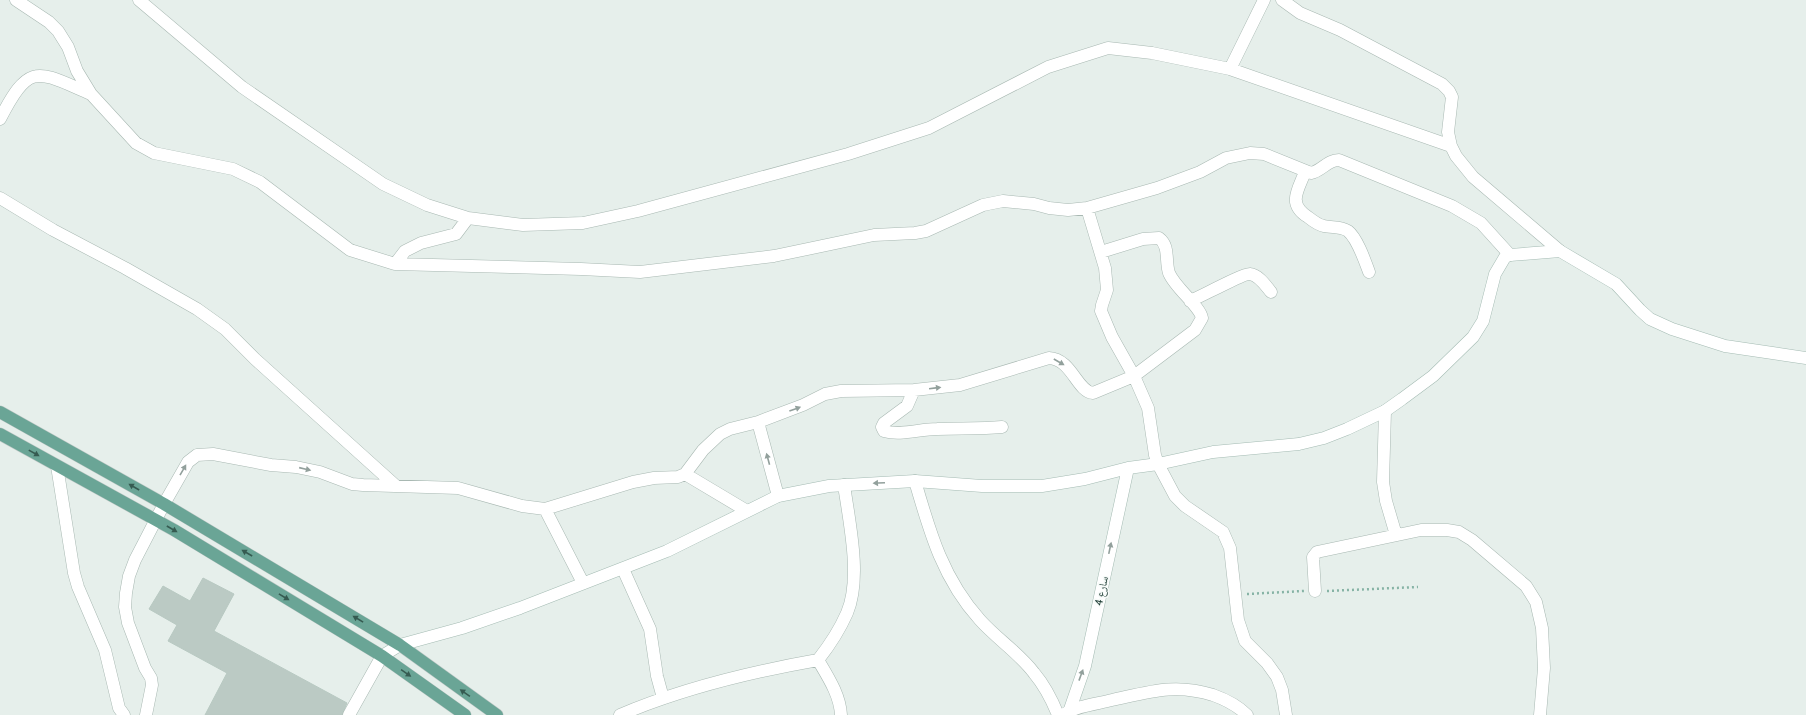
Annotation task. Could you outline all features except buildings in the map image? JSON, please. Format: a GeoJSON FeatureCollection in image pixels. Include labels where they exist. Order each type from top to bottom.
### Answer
{"type":"FeatureCollection","features":[{"type":"Feature","properties":{"kind":"main road"},"geometry":{"type":"LineString","coordinates":[[0,412],[164,504],[400,644],[498,715]]}},
{"type":"Feature","properties":{"kind":"main road"},"geometry":{"type":"LineString","coordinates":[[0,434],[157,521],[382,656],[465,715]]}},
{"type":"Feature","properties":{"kind":"street"},"geometry":{"type":"LineString","coordinates":[[16,0],[49,22],[58,31],[68,47],[77,71],[91,94],[128,135],[143,148],[154,153],[233,169],[260,182],[350,250],[395,264],[651,271],[774,256],[874,234],[926,231],[984,205],[1003,201],[1034,204],[1049,208],[1068,210],[1087,208],[1157,188],[1200,172],[1226,158],[1239,154],[1250,153],[1264,154],[1305,172],[1317,172],[1330,162],[1340,160],[1431,196],[1452,206],[1481,223],[1510,255]]}},
{"type":"Feature","properties":{"kind":"street"},"geometry":{"type":"LineString","coordinates":[[139,0],[242,87],[383,184],[427,205],[468,218],[522,225],[583,223],[732,186],[848,154],[929,128],[1048,67],[1108,48],[1152,53],[1230,69],[1451,146]]}},
{"type":"Feature","properties":{"kind":"street"},"geometry":{"type":"LineString","coordinates":[[1230,69],[1264,0]]}},
{"type":"Feature","properties":{"kind":"street"},"geometry":{"type":"LineString","coordinates":[[1282,0],[1300,14],[1340,30],[1442,84],[1449,91],[1452,97],[1448,132],[1451,146],[1456,156],[1473,178],[1560,251],[1616,284],[1650,319],[1672,329],[1725,346],[1806,358]]}},
{"type":"Feature","properties":{"kind":"street"},"geometry":{"type":"LineString","coordinates":[[0,119],[15,92],[23,82],[35,76],[42,75],[52,78],[91,94]]}},
{"type":"Feature","properties":{"kind":"street"},"geometry":{"type":"LineString","coordinates":[[1305,172],[1295,198],[1299,210],[1319,225],[1340,227],[1350,232],[1370,272]]}},
{"type":"Feature","properties":{"kind":"street"},"geometry":{"type":"LineString","coordinates":[[0,198],[52,230],[197,308],[225,329],[255,359],[396,486]]}},
{"type":"Feature","properties":{"kind":"street"},"geometry":{"type":"LineString","coordinates":[[1087,208],[1101,252],[1107,282],[1102,311],[1112,337],[1134,376],[1148,408],[1155,455],[1158,464],[1175,496],[1185,506],[1223,532],[1230,548],[1237,614],[1245,641],[1267,663],[1277,677],[1282,690],[1286,715]]}},
{"type":"Feature","properties":{"kind":"street"},"geometry":{"type":"LineString","coordinates":[[395,264],[405,251],[421,243],[456,234],[468,218]]}},
{"type":"Feature","properties":{"kind":"street"},"geometry":{"type":"LineString","coordinates":[[146,715],[152,685],[151,678],[145,668],[128,623],[125,607],[129,576],[135,560],[157,521],[164,504],[188,462],[197,455],[206,454],[271,465],[296,467],[320,472],[352,484],[458,488],[522,506],[545,509],[633,482],[654,478],[678,477],[685,474],[703,450],[720,434],[730,429],[758,422],[804,405],[825,394],[841,391],[914,390],[960,385],[1049,358],[1059,360],[1085,390],[1093,393],[1134,376],[1189,335],[1199,325],[1201,315],[1169,272],[1165,245],[1159,238],[1143,239],[1101,252]]}},
{"type":"Feature","properties":{"kind":"street"},"geometry":{"type":"LineString","coordinates":[[349,715],[382,656],[400,644],[462,628],[623,569],[667,551],[778,496],[844,485],[915,481],[982,486],[1042,486],[1085,479],[1128,468],[1158,464],[1213,452],[1299,444],[1347,429],[1385,410],[1433,376],[1473,337],[1483,321],[1495,274],[1505,257],[1510,255],[1560,251]]}},
{"type":"Feature","properties":{"kind":"street"},"geometry":{"type":"LineString","coordinates":[[1190,301],[1212,292],[1241,275],[1249,273],[1257,277],[1271,292]]}},
{"type":"Feature","properties":{"kind":"street"},"geometry":{"type":"LineString","coordinates":[[914,390],[907,406],[884,423],[882,427],[884,431],[896,432],[1002,427]]}},
{"type":"Feature","properties":{"kind":"street"},"geometry":{"type":"LineString","coordinates":[[1385,410],[1383,482],[1386,501],[1396,535]]}},
{"type":"Feature","properties":{"kind":"street"},"geometry":{"type":"LineString","coordinates":[[758,422],[778,496]]}},
{"type":"Feature","properties":{"kind":"street"},"geometry":{"type":"LineString","coordinates":[[57,466],[74,573],[78,588],[105,650],[120,708],[124,715]]}},
{"type":"Feature","properties":{"kind":"street","name":"سارع 4"},"geometry":{"type":"LineString","coordinates":[[1064,714],[1085,666],[1128,468]]}},
{"type":"Feature","properties":{"kind":"street"},"geometry":{"type":"LineString","coordinates":[[685,474],[747,511]]}},
{"type":"Feature","properties":{"kind":"street"},"geometry":{"type":"LineString","coordinates":[[915,481],[937,553],[955,588],[980,620],[1034,672],[1064,714],[1149,691],[1176,688],[1193,690],[1228,700],[1247,715]]}},
{"type":"Feature","properties":{"kind":"street"},"geometry":{"type":"LineString","coordinates":[[620,715],[663,698],[732,677],[818,660],[827,648],[847,613],[851,597],[854,574],[853,556],[844,485]]}},
{"type":"Feature","properties":{"kind":"street"},"geometry":{"type":"LineString","coordinates":[[545,509],[583,583]]}},
{"type":"Feature","properties":{"kind":"street"},"geometry":{"type":"LineString","coordinates":[[1315,591],[1313,557],[1317,552],[1421,530],[1447,530],[1460,532],[1472,540],[1526,586],[1536,602],[1542,628],[1544,668],[1540,715]]}},
{"type":"Feature","properties":{"kind":"street"},"geometry":{"type":"LineString","coordinates":[[623,569],[650,629],[657,676],[663,698]]}},
{"type":"Feature","properties":{"kind":"street"},"geometry":{"type":"LineString","coordinates":[[818,660],[833,686],[841,708],[841,715]]}}]}
